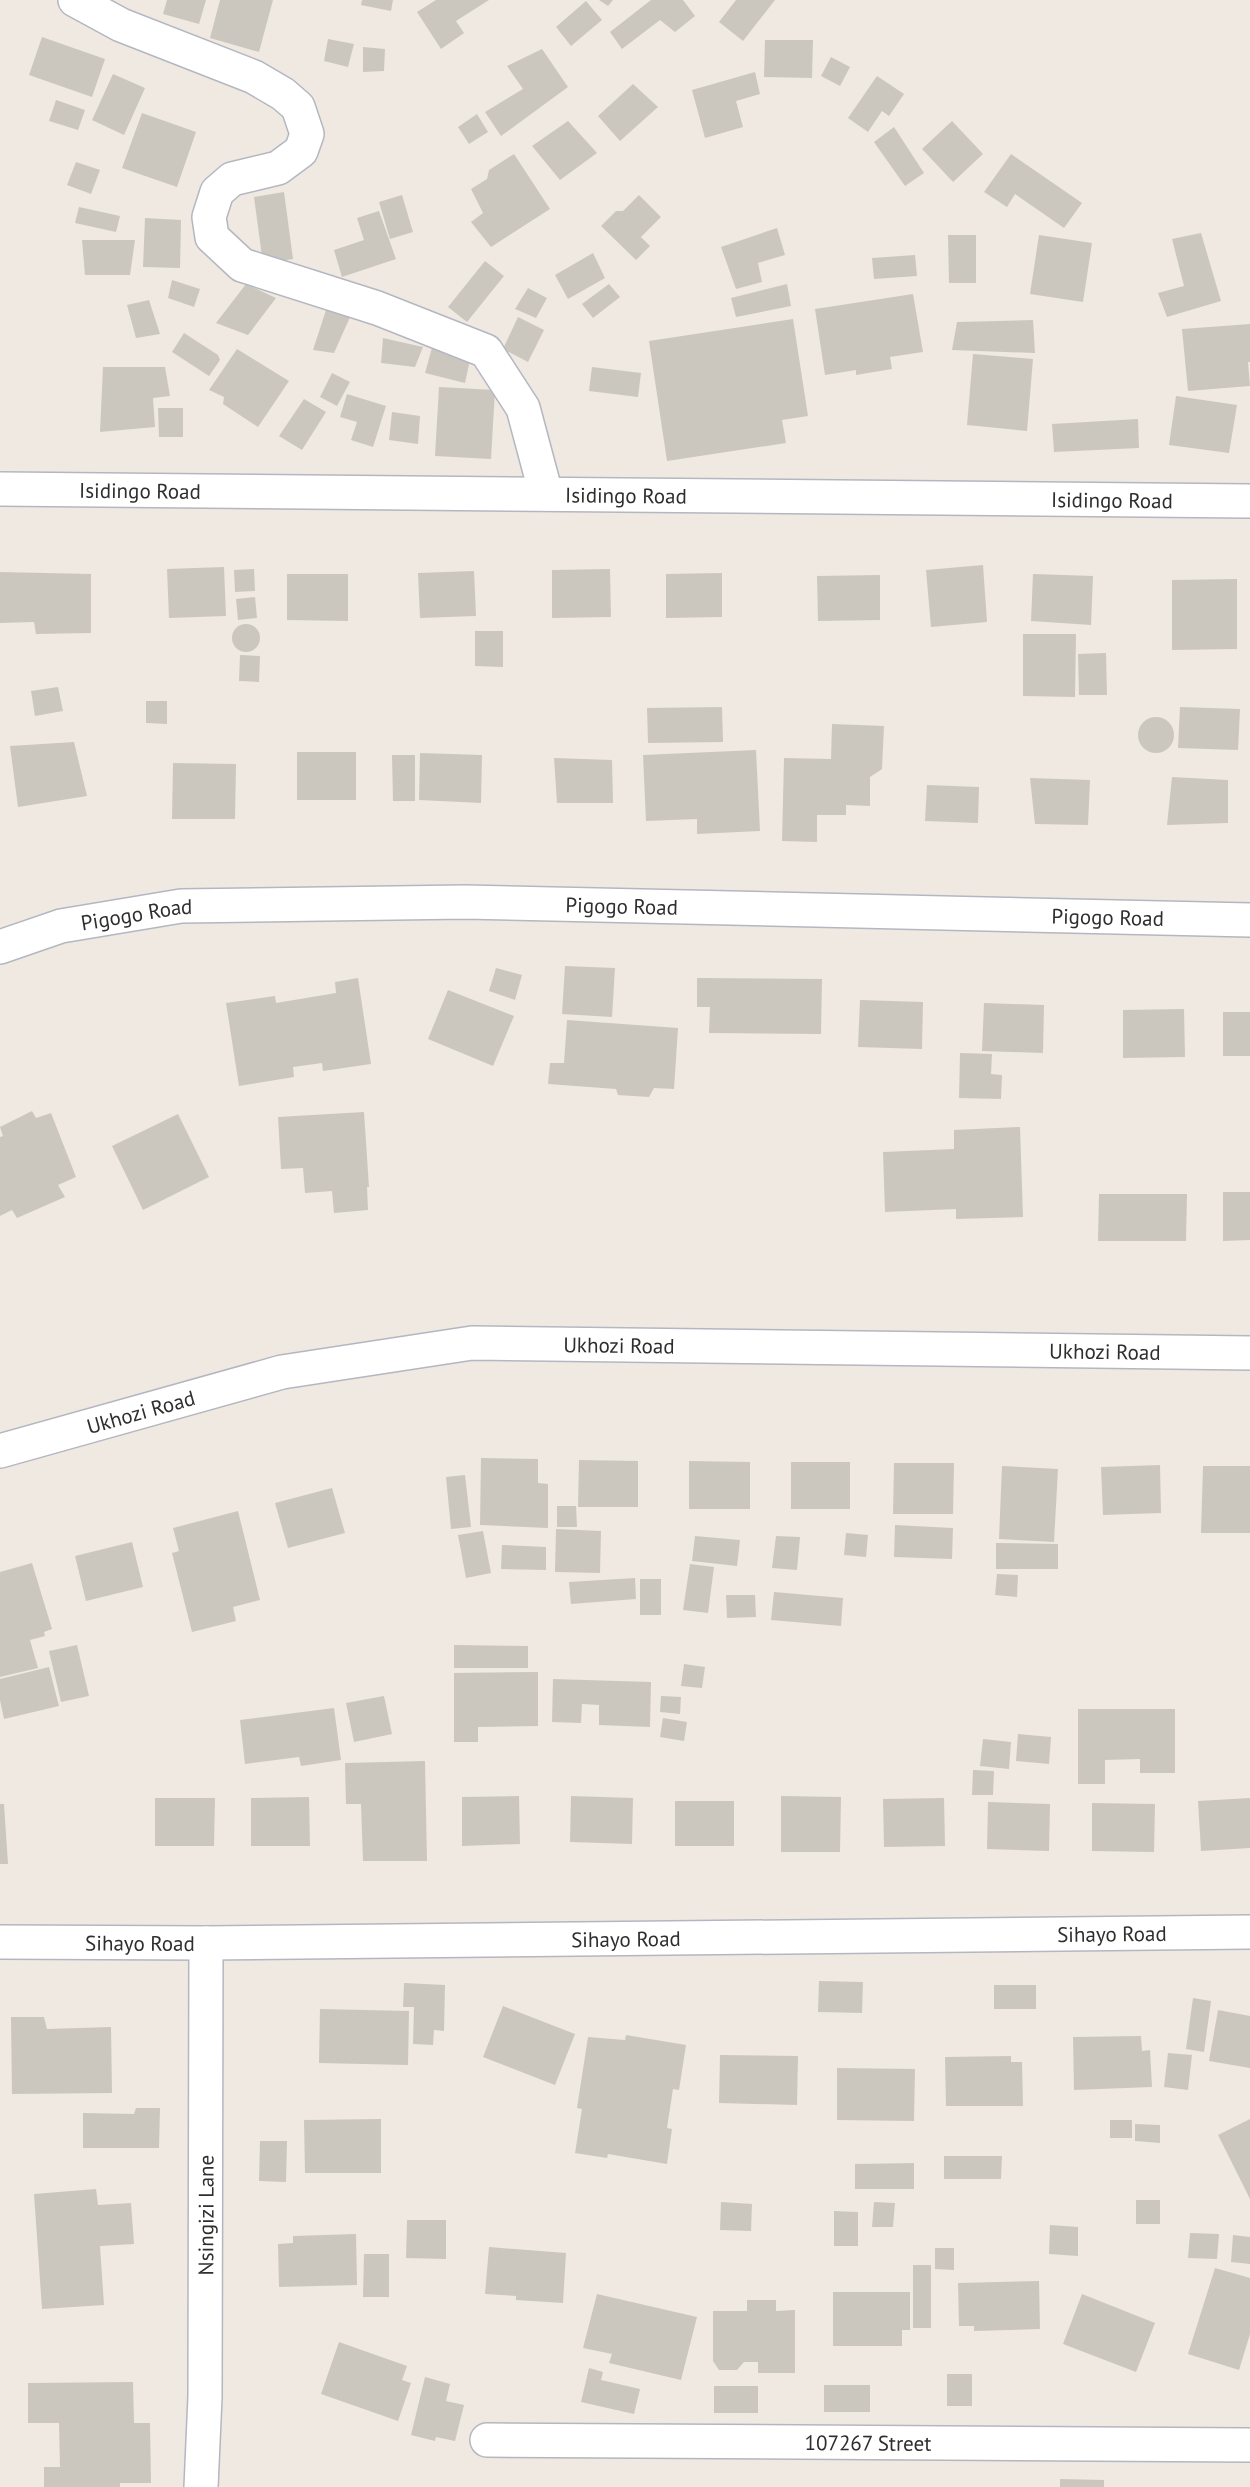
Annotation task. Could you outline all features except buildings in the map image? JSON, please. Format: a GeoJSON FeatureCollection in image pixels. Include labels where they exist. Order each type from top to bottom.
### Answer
{"type":"FeatureCollection","features":[{"type":"Feature","properties":{"kind":"street"},"geometry":{"type":"LineString","coordinates":[[75,0],[121,25],[254,77],[283,93],[298,107],[307,134],[301,151],[272,170],[232,179],[217,192],[209,217],[212,237],[242,265],[368,305],[486,351],[523,408],[546,494]]}},
{"type":"Feature","properties":{"kind":"street","name":"Isidingo Road"},"geometry":{"type":"LineString","coordinates":[[0,489],[1250,501]]}},
{"type":"Feature","properties":{"kind":"street","name":"Pigogo Road"},"geometry":{"type":"LineString","coordinates":[[0,946],[61,926],[181,906],[477,902],[1250,920]]}},
{"type":"Feature","properties":{"kind":"street","name":"Ukhozi Road"},"geometry":{"type":"LineString","coordinates":[[0,1451],[282,1372],[472,1343],[1250,1353]]}},
{"type":"Feature","properties":{"kind":"street","name":"Sihayo Road"},"geometry":{"type":"LineString","coordinates":[[0,1942],[206,1943],[1250,1932]]}},
{"type":"Feature","properties":{"kind":"street","name":"Nsingizi Lane"},"geometry":{"type":"LineString","coordinates":[[201,2487],[205,2397],[206,1943]]}},
{"type":"Feature","properties":{"kind":"street","name":"107267 Street"},"geometry":{"type":"LineString","coordinates":[[487,2440],[1250,2445]]}}]}
